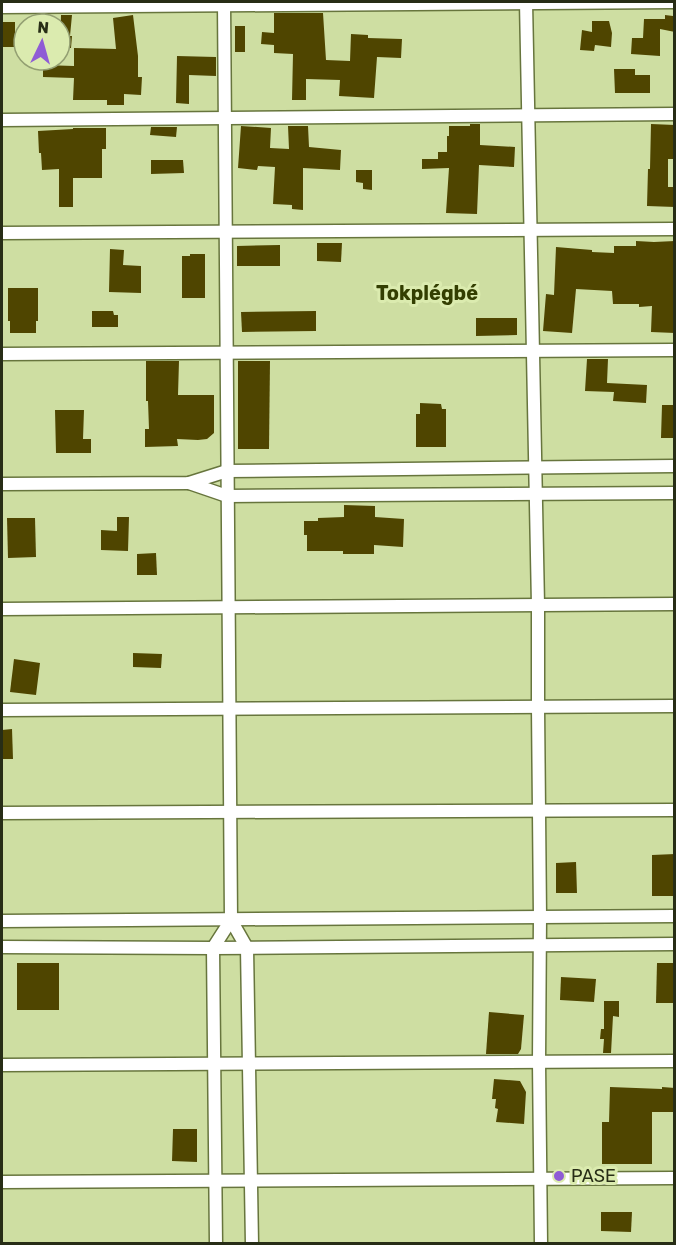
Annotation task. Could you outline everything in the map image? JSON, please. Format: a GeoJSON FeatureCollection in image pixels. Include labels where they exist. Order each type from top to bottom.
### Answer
{"type":"FeatureCollection","features":[{"type":"Feature","properties":{"kind":"street"},"geometry":{"type":"LineString","coordinates":[[526,2],[538,605],[541,1244]]}},
{"type":"Feature","properties":{"kind":"street"},"geometry":{"type":"LineString","coordinates":[[2,7],[675,2]]}},
{"type":"Feature","properties":{"kind":"street"},"geometry":{"type":"LineString","coordinates":[[224,4],[231,920],[247,948],[252,1244]]}},
{"type":"Feature","properties":{"kind":"street"},"geometry":{"type":"LineString","coordinates":[[2,120],[675,114]]}},
{"type":"Feature","properties":{"kind":"street"},"geometry":{"type":"LineString","coordinates":[[2,233],[675,229]]}},
{"type":"Feature","properties":{"kind":"street"},"geometry":{"type":"LineString","coordinates":[[2,354],[675,350]]}},
{"type":"Feature","properties":{"kind":"street"},"geometry":{"type":"LineString","coordinates":[[2,484],[189,483],[227,471],[675,466]]}},
{"type":"Feature","properties":{"kind":"street"},"geometry":{"type":"LineString","coordinates":[[189,483],[227,496],[675,493]]}},
{"type":"Feature","properties":{"kind":"street"},"geometry":{"type":"LineString","coordinates":[[2,609],[675,604]]}},
{"type":"Feature","properties":{"kind":"street"},"geometry":{"type":"LineString","coordinates":[[2,710],[675,706]]}},
{"type":"Feature","properties":{"kind":"street"},"geometry":{"type":"LineString","coordinates":[[2,813],[675,810]]}},
{"type":"Feature","properties":{"kind":"street"},"geometry":{"type":"LineString","coordinates":[[2,921],[675,916]]}},
{"type":"Feature","properties":{"kind":"street"},"geometry":{"type":"LineString","coordinates":[[216,1244],[213,948],[231,920]]}},
{"type":"Feature","properties":{"kind":"street"},"geometry":{"type":"LineString","coordinates":[[2,947],[247,948],[675,944]]}},
{"type":"Feature","properties":{"kind":"street"},"geometry":{"type":"LineString","coordinates":[[2,1065],[675,1061]]}},
{"type":"Feature","properties":{"kind":"street"},"geometry":{"type":"LineString","coordinates":[[2,1182],[675,1178]]}},
{"type":"Feature","properties":{"kind":"building"},"geometry":{"type":"Polygon","coordinates":[[[274,13],[323,13],[326,60],[350,61],[351,34],[368,35],[368,38],[402,39],[401,58],[377,57],[374,98],[339,96],[340,80],[306,79],[306,100],[292,100],[293,54],[274,53],[274,45],[261,44],[262,32],[274,33],[274,13]]]}},
{"type":"Feature","properties":{"kind":"building"},"geometry":{"type":"Polygon","coordinates":[[[133,15],[138,77],[142,77],[141,95],[124,94],[124,105],[107,105],[107,100],[73,100],[74,78],[43,77],[43,72],[72,72],[74,48],[116,49],[113,18],[133,15]]]}},
{"type":"Feature","properties":{"kind":"building"},"geometry":{"type":"Polygon","coordinates":[[[665,15],[673,16],[675,32],[660,29],[660,56],[631,54],[632,38],[643,38],[644,19],[665,19],[665,15]]]}},
{"type":"Feature","properties":{"kind":"building"},"geometry":{"type":"Polygon","coordinates":[[[592,21],[609,21],[612,33],[611,47],[595,45],[594,51],[580,50],[582,30],[592,32],[592,21]]]}},
{"type":"Feature","properties":{"kind":"building"},"geometry":{"type":"Polygon","coordinates":[[[2,22],[12,22],[12,47],[2,47],[2,22]]]}},
{"type":"Feature","properties":{"kind":"building"},"geometry":{"type":"Polygon","coordinates":[[[235,26],[245,26],[245,52],[235,52],[235,26]]]}},
{"type":"Feature","properties":{"kind":"building"},"geometry":{"type":"Polygon","coordinates":[[[177,56],[216,57],[216,76],[189,75],[189,104],[176,103],[177,56]]]}},
{"type":"Feature","properties":{"kind":"building"},"geometry":{"type":"Polygon","coordinates":[[[614,69],[635,69],[635,75],[650,75],[650,93],[615,93],[614,69]]]}},
{"type":"Feature","properties":{"kind":"building"},"geometry":{"type":"Polygon","coordinates":[[[470,124],[480,124],[480,145],[515,147],[514,167],[479,165],[477,214],[446,213],[449,168],[422,169],[422,159],[438,159],[438,152],[447,152],[449,126],[470,126],[470,124]]]}},
{"type":"Feature","properties":{"kind":"building"},"geometry":{"type":"Polygon","coordinates":[[[651,124],[675,125],[675,159],[668,159],[668,187],[675,187],[675,207],[647,206],[651,124]]]}},
{"type":"Feature","properties":{"kind":"building"},"geometry":{"type":"Polygon","coordinates":[[[241,126],[271,128],[270,148],[289,149],[288,126],[308,126],[309,147],[341,150],[340,170],[303,168],[303,210],[292,209],[292,205],[273,204],[275,167],[258,166],[257,170],[238,168],[241,126]]]}},
{"type":"Feature","properties":{"kind":"building"},"geometry":{"type":"Polygon","coordinates":[[[151,127],[177,127],[176,137],[150,135],[151,127]]]}},
{"type":"Feature","properties":{"kind":"building"},"geometry":{"type":"Polygon","coordinates":[[[106,128],[106,149],[102,149],[102,178],[73,178],[73,207],[59,207],[59,169],[42,170],[38,131],[106,128]]]}},
{"type":"Feature","properties":{"kind":"building"},"geometry":{"type":"Polygon","coordinates":[[[151,160],[183,160],[184,173],[151,174],[151,160]]]}},
{"type":"Feature","properties":{"kind":"building"},"geometry":{"type":"Polygon","coordinates":[[[356,170],[372,170],[372,190],[363,189],[363,183],[356,182],[356,170]]]}},
{"type":"Feature","properties":{"kind":"building"},"geometry":{"type":"Polygon","coordinates":[[[636,241],[675,241],[675,333],[651,332],[652,306],[613,304],[612,291],[576,289],[572,333],[543,331],[546,294],[554,295],[556,247],[614,253],[614,246],[636,246],[636,241]]]}},
{"type":"Feature","properties":{"kind":"building"},"geometry":{"type":"Polygon","coordinates":[[[317,243],[342,243],[341,262],[317,261],[317,243]]]}},
{"type":"Feature","properties":{"kind":"building"},"geometry":{"type":"Polygon","coordinates":[[[280,245],[280,266],[237,266],[237,246],[280,245]]]}},
{"type":"Feature","properties":{"kind":"building"},"geometry":{"type":"Polygon","coordinates":[[[110,249],[124,250],[123,265],[141,266],[141,293],[109,292],[110,249]]]}},
{"type":"Feature","properties":{"kind":"building"},"geometry":{"type":"Polygon","coordinates":[[[190,254],[205,254],[205,298],[182,298],[182,256],[190,256],[190,254]]]}},
{"type":"Feature","properties":{"kind":"building"},"geometry":{"type":"Polygon","coordinates":[[[8,288],[38,288],[36,333],[10,333],[8,288]]]}},
{"type":"Feature","properties":{"kind":"building"},"geometry":{"type":"Polygon","coordinates":[[[92,311],[113,311],[114,315],[118,315],[118,327],[92,327],[92,311]]]}},
{"type":"Feature","properties":{"kind":"building"},"geometry":{"type":"Polygon","coordinates":[[[316,311],[316,331],[242,332],[241,312],[316,311]]]}},
{"type":"Feature","properties":{"kind":"building"},"geometry":{"type":"Polygon","coordinates":[[[476,318],[517,318],[517,335],[476,336],[476,318]]]}},
{"type":"Feature","properties":{"kind":"building"},"geometry":{"type":"Polygon","coordinates":[[[587,359],[608,359],[607,383],[647,385],[646,403],[613,401],[614,392],[585,391],[587,359]]]}},
{"type":"Feature","properties":{"kind":"building"},"geometry":{"type":"Polygon","coordinates":[[[146,361],[179,361],[178,395],[214,395],[214,433],[207,439],[177,439],[178,446],[145,447],[145,429],[149,429],[146,361]]]}},
{"type":"Feature","properties":{"kind":"building"},"geometry":{"type":"Polygon","coordinates":[[[238,361],[270,361],[269,449],[238,449],[238,361]]]}},
{"type":"Feature","properties":{"kind":"building"},"geometry":{"type":"Polygon","coordinates":[[[420,403],[441,404],[442,409],[446,409],[446,447],[416,447],[416,414],[420,414],[420,403]]]}},
{"type":"Feature","properties":{"kind":"building"},"geometry":{"type":"Polygon","coordinates":[[[662,405],[675,405],[675,438],[661,438],[662,405]]]}},
{"type":"Feature","properties":{"kind":"building"},"geometry":{"type":"Polygon","coordinates":[[[55,410],[84,410],[83,439],[91,439],[91,453],[56,453],[55,410]]]}},
{"type":"Feature","properties":{"kind":"building"},"geometry":{"type":"Polygon","coordinates":[[[344,505],[375,506],[375,517],[404,519],[403,547],[374,545],[374,554],[307,551],[304,521],[344,517],[344,505]]]}},
{"type":"Feature","properties":{"kind":"building"},"geometry":{"type":"Polygon","coordinates":[[[117,517],[129,517],[128,551],[101,550],[101,530],[117,531],[117,517]]]}},
{"type":"Feature","properties":{"kind":"building"},"geometry":{"type":"Polygon","coordinates":[[[7,518],[35,518],[36,557],[8,558],[7,518]]]}},
{"type":"Feature","properties":{"kind":"building"},"geometry":{"type":"Polygon","coordinates":[[[156,553],[157,575],[137,575],[137,554],[156,553]]]}},
{"type":"Feature","properties":{"kind":"building"},"geometry":{"type":"Polygon","coordinates":[[[133,653],[162,654],[161,668],[133,667],[133,653]]]}},
{"type":"Feature","properties":{"kind":"building"},"geometry":{"type":"Polygon","coordinates":[[[14,659],[40,663],[36,695],[10,692],[14,659]]]}},
{"type":"Feature","properties":{"kind":"building"},"geometry":{"type":"Polygon","coordinates":[[[12,729],[13,759],[2,759],[2,730],[12,729]]]}},
{"type":"Feature","properties":{"kind":"building"},"geometry":{"type":"Polygon","coordinates":[[[675,854],[675,896],[652,896],[652,855],[675,854]]]}},
{"type":"Feature","properties":{"kind":"building"},"geometry":{"type":"Polygon","coordinates":[[[576,862],[577,893],[556,893],[556,863],[576,862]]]}},
{"type":"Feature","properties":{"kind":"building"},"geometry":{"type":"Polygon","coordinates":[[[17,963],[59,963],[59,1010],[17,1010],[17,963]]]}},
{"type":"Feature","properties":{"kind":"building"},"geometry":{"type":"Polygon","coordinates":[[[657,963],[675,963],[674,1003],[656,1003],[657,963]]]}},
{"type":"Feature","properties":{"kind":"building"},"geometry":{"type":"Polygon","coordinates":[[[561,977],[596,979],[594,1002],[560,1000],[561,977]]]}},
{"type":"Feature","properties":{"kind":"building"},"geometry":{"type":"Polygon","coordinates":[[[604,1001],[619,1001],[619,1017],[613,1016],[611,1053],[603,1053],[604,1039],[600,1039],[601,1029],[604,1029],[604,1001]]]}},
{"type":"Feature","properties":{"kind":"building"},"geometry":{"type":"Polygon","coordinates":[[[489,1012],[524,1015],[521,1049],[518,1054],[486,1054],[489,1012]]]}},
{"type":"Feature","properties":{"kind":"building"},"geometry":{"type":"Polygon","coordinates":[[[494,1079],[520,1081],[526,1092],[524,1124],[496,1122],[498,1109],[495,1108],[496,1099],[492,1099],[494,1079]]]}},
{"type":"Feature","properties":{"kind":"building"},"geometry":{"type":"Polygon","coordinates":[[[610,1087],[675,1088],[675,1112],[652,1112],[652,1164],[602,1164],[602,1122],[609,1122],[610,1087]]]}},
{"type":"Feature","properties":{"kind":"building"},"geometry":{"type":"Polygon","coordinates":[[[173,1129],[197,1129],[197,1162],[172,1161],[173,1129]]]}},
{"type":"Feature","properties":{"kind":"building"},"geometry":{"type":"Polygon","coordinates":[[[601,1212],[632,1212],[631,1232],[601,1231],[601,1212]]]}},
{"type":"Feature","properties":{"kind":"place","name":"PASE"},"geometry":{"type":"Point","coordinates":[559,1176]}},
{"type":"Feature","properties":{"kind":"district","name":"Tokplégbé"},"geometry":{"type":"Point","coordinates":[427,293]}}]}
